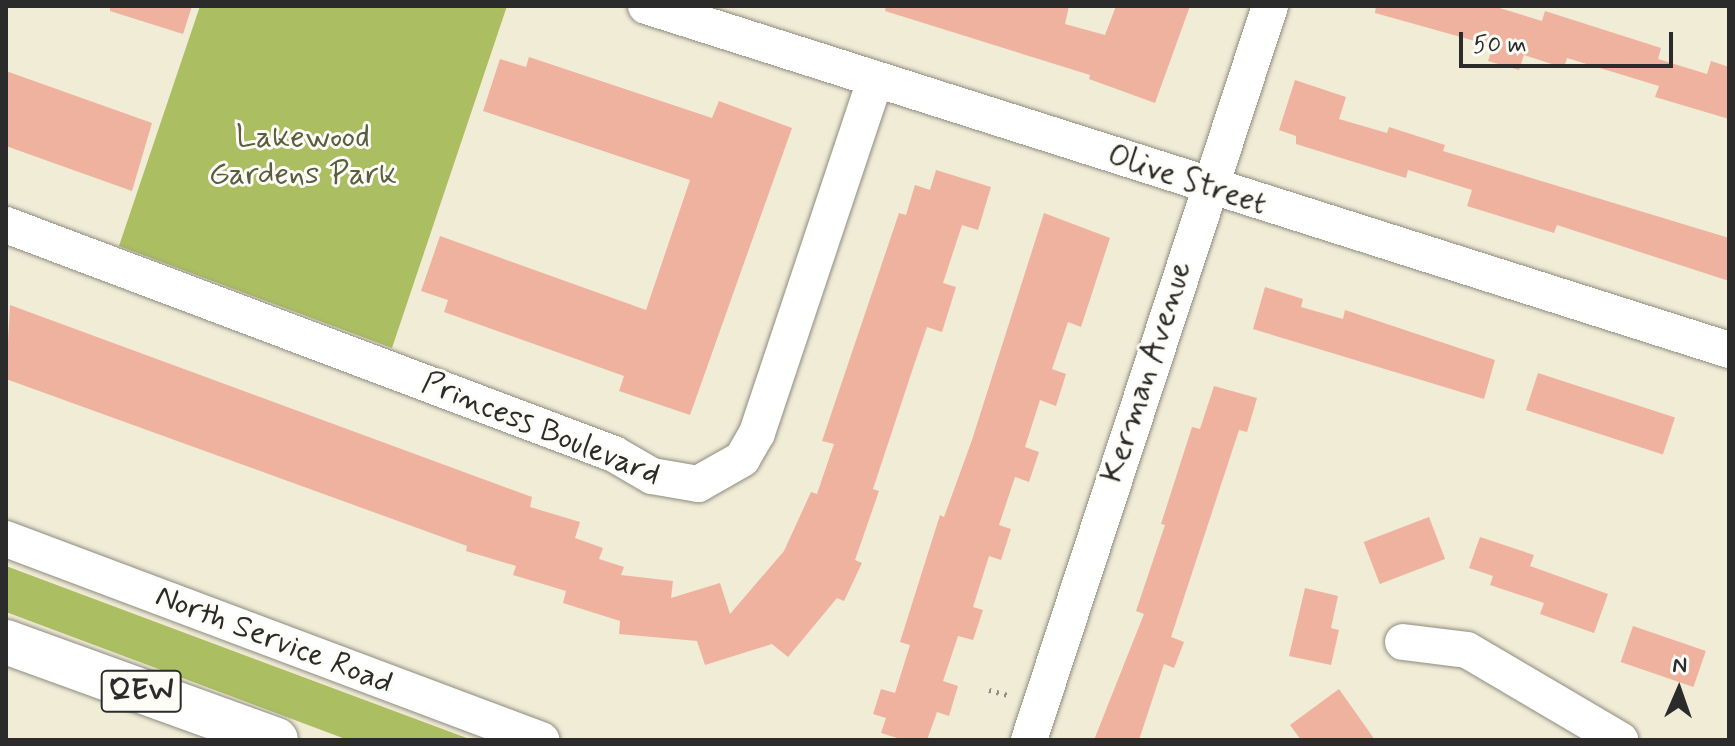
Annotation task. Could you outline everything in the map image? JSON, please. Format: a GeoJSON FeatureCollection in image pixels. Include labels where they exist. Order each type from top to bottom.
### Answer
{"type":"FeatureCollection","features":[{"type":"Feature","properties":{"kind":"highway","name":"QEW"},"geometry":{"type":"LineString","coordinates":[[6,642],[276,740]]}},
{"type":"Feature","properties":{"kind":"street","name":"Olive Street"},"geometry":{"type":"LineString","coordinates":[[646,6],[1207,187],[1729,350]]}},
{"type":"Feature","properties":{"kind":"street","name":"Kerman Avenue"},"geometry":{"type":"LineString","coordinates":[[1029,740],[1207,187],[1270,6]]}},
{"type":"Feature","properties":{"kind":"street","name":"Princess Boulevard"},"geometry":{"type":"LineString","coordinates":[[6,225],[614,454],[652,476],[698,484],[742,459],[757,433],[875,80]]}},
{"type":"Feature","properties":{"kind":"street","name":"North Service Road"},"geometry":{"type":"LineString","coordinates":[[6,539],[541,740]]}},
{"type":"Feature","properties":{"kind":"street"},"geometry":{"type":"LineString","coordinates":[[1403,642],[1467,650],[1620,740]]}},
{"type":"Feature","properties":{"kind":"green space","name":"Lakewood Gardens Park"},"geometry":{"type":"Polygon","coordinates":[[[200,6],[507,6],[392,348],[119,246],[200,6]]]}},
{"type":"Feature","properties":{"kind":"green space"},"geometry":{"type":"Polygon","coordinates":[[[6,566],[472,740],[348,740],[6,612],[6,566]]]}},
{"type":"Feature","properties":{"kind":"building"},"geometry":{"type":"Polygon","coordinates":[[[110,6],[192,6],[183,34],[110,11],[110,6]]]}},
{"type":"Feature","properties":{"kind":"building"},"geometry":{"type":"Polygon","coordinates":[[[886,6],[1069,6],[1065,24],[1105,35],[1116,6],[1190,6],[1155,103],[1089,79],[1090,75],[885,11],[886,6]]]}},
{"type":"Feature","properties":{"kind":"building"},"geometry":{"type":"Polygon","coordinates":[[[1376,6],[1493,6],[1542,21],[1545,11],[1661,48],[1658,59],[1707,74],[1711,61],[1729,67],[1729,119],[1655,97],[1659,86],[1567,58],[1564,68],[1524,55],[1519,70],[1488,61],[1493,46],[1375,13],[1376,6]]]}},
{"type":"Feature","properties":{"kind":"building"},"geometry":{"type":"Polygon","coordinates":[[[529,57],[712,118],[719,101],[792,128],[690,415],[619,391],[624,376],[444,312],[448,300],[421,291],[440,236],[646,310],[690,180],[483,111],[500,59],[526,67],[529,57]]]}},
{"type":"Feature","properties":{"kind":"building"},"geometry":{"type":"Polygon","coordinates":[[[6,71],[152,123],[132,191],[6,146],[6,71]]]}},
{"type":"Feature","properties":{"kind":"building"},"geometry":{"type":"Polygon","coordinates":[[[1295,80],[1346,97],[1339,119],[1387,133],[1389,127],[1445,145],[1443,151],[1729,238],[1729,281],[1557,225],[1554,233],[1467,206],[1472,190],[1408,170],[1406,178],[1296,144],[1296,136],[1279,130],[1295,80]]]}},
{"type":"Feature","properties":{"kind":"building"},"geometry":{"type":"Polygon","coordinates":[[[936,170],[991,187],[978,230],[962,225],[943,283],[956,287],[942,332],[927,327],[914,365],[873,489],[879,491],[855,560],[862,563],[844,601],[837,598],[788,657],[772,644],[705,665],[697,641],[619,634],[620,621],[563,603],[566,591],[513,575],[516,566],[466,551],[467,546],[6,379],[10,305],[532,497],[530,507],[580,522],[575,538],[603,548],[599,559],[624,567],[621,575],[673,581],[671,598],[720,583],[730,614],[784,551],[811,492],[817,494],[834,444],[822,441],[899,213],[906,215],[915,185],[930,190],[936,170]]]}},
{"type":"Feature","properties":{"kind":"building"},"geometry":{"type":"Polygon","coordinates":[[[1044,213],[1110,238],[1081,327],[1068,322],[1052,369],[1066,374],[1056,406],[1040,400],[1025,447],[1039,452],[1029,482],[1015,477],[999,525],[1011,529],[1001,560],[989,556],[973,607],[983,610],[973,640],[958,636],[943,681],[958,686],[949,716],[937,712],[927,740],[904,740],[881,733],[886,718],[873,714],[881,689],[895,693],[910,645],[900,642],[940,515],[944,517],[972,440],[1044,213]]]}},
{"type":"Feature","properties":{"kind":"building"},"geometry":{"type":"Polygon","coordinates":[[[1265,287],[1303,299],[1301,307],[1343,319],[1345,310],[1495,360],[1484,399],[1253,329],[1265,287]]]}},
{"type":"Feature","properties":{"kind":"building"},"geometry":{"type":"Polygon","coordinates":[[[1538,373],[1675,417],[1663,455],[1526,410],[1538,373]]]}},
{"type":"Feature","properties":{"kind":"building"},"geometry":{"type":"Polygon","coordinates":[[[1214,386],[1257,398],[1247,432],[1239,430],[1171,637],[1184,642],[1174,668],[1164,664],[1139,740],[1094,740],[1144,614],[1136,611],[1165,525],[1161,524],[1192,427],[1200,429],[1214,386]]]}},
{"type":"Feature","properties":{"kind":"building"},"geometry":{"type":"Polygon","coordinates":[[[1429,517],[1445,559],[1380,584],[1364,542],[1429,517]]]}},
{"type":"Feature","properties":{"kind":"building"},"geometry":{"type":"Polygon","coordinates":[[[1480,537],[1534,555],[1530,566],[1608,594],[1594,633],[1540,614],[1544,603],[1490,585],[1493,576],[1469,568],[1480,537]]]}},
{"type":"Feature","properties":{"kind":"building"},"geometry":{"type":"Polygon","coordinates":[[[1305,588],[1338,596],[1331,628],[1339,630],[1331,665],[1289,656],[1305,588]]]}},
{"type":"Feature","properties":{"kind":"building"},"geometry":{"type":"Polygon","coordinates":[[[1633,626],[1706,651],[1693,687],[1621,662],[1633,626]]]}},
{"type":"Feature","properties":{"kind":"building"},"geometry":{"type":"Polygon","coordinates":[[[1339,689],[1375,740],[1301,740],[1290,725],[1339,689]]]}}]}
